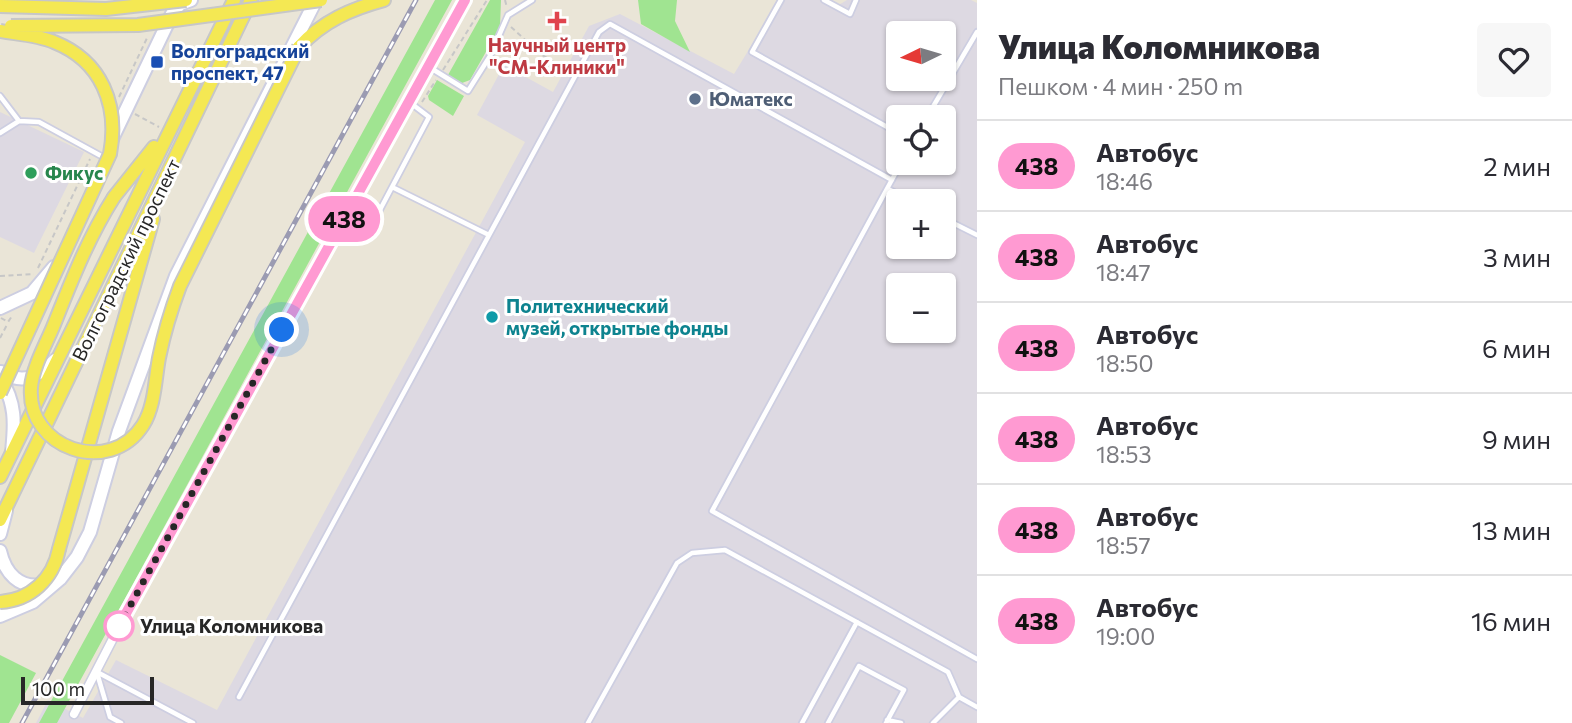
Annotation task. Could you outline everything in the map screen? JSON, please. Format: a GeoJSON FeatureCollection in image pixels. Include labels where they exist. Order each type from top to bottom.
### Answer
{"type":"FeatureCollection","features":[{"type":"Feature","properties":{"kind":"main road"},"geometry":{"type":"LineString","coordinates":[[0,6],[106,9],[186,0]]}},
{"type":"Feature","properties":{"kind":"main road"},"geometry":{"type":"LineString","coordinates":[[0,308],[22,298],[45,281],[58,261],[98,155],[172,14],[180,4],[191,0]]}},
{"type":"Feature","properties":{"kind":"main road"},"geometry":{"type":"LineString","coordinates":[[0,25],[101,28],[318,0]]}},
{"type":"Feature","properties":{"kind":"main road"},"geometry":{"type":"LineString","coordinates":[[0,616],[33,601],[60,579],[77,557],[90,532],[119,431],[176,276],[318,0]]}},
{"type":"Feature","properties":{"kind":"main road"},"geometry":{"type":"LineString","coordinates":[[181,106],[146,159],[114,197],[83,254],[31,385],[35,414],[44,430],[58,443],[85,453],[104,452],[122,445],[137,433],[147,417],[167,324],[180,286],[299,47],[313,31],[328,22],[384,0]]}},
{"type":"Feature","properties":{"kind":"main road","name":"Волгоградский проспект"},"geometry":{"type":"LineString","coordinates":[[0,520],[250,4]]}},
{"type":"Feature","properties":{"kind":"main road","name":"Волгоградский проспект"},"geometry":{"type":"LineString","coordinates":[[0,477],[231,5]]}},
{"type":"Feature","properties":{"kind":"main road"},"geometry":{"type":"LineString","coordinates":[[0,31],[51,40],[85,60],[106,88],[113,121],[110,154],[0,393]]}},
{"type":"Feature","properties":{"kind":"main road"},"geometry":{"type":"LineString","coordinates":[[0,602],[20,598],[41,585],[55,565],[137,266],[169,171]]}},
{"type":"Feature","properties":{"kind":"main road"},"geometry":{"type":"LineString","coordinates":[[0,371],[16,378],[30,379],[43,373],[58,357]]}},
{"type":"Feature","properties":{"kind":"main road"},"geometry":{"type":"LineString","coordinates":[[0,378],[11,398],[14,412],[12,452]]}},
{"type":"Feature","properties":{"kind":"main road"},"geometry":{"type":"LineString","coordinates":[[0,534],[9,502]]}},
{"type":"Feature","properties":{"kind":"main road"},"geometry":{"type":"LineString","coordinates":[[0,551],[7,570],[21,583],[41,586],[60,579]]}},
{"type":"Feature","properties":{"kind":"street"},"geometry":{"type":"LineString","coordinates":[[75,714],[130,606],[465,0]]}},
{"type":"Feature","properties":{"kind":"lane"},"geometry":{"type":"LineString","coordinates":[[427,66],[468,91],[490,56],[508,15],[532,0]]}},
{"type":"Feature","properties":{"kind":"lane"},"geometry":{"type":"LineString","coordinates":[[781,0],[752,51],[886,126]]}},
{"type":"Feature","properties":{"kind":"lane"},"geometry":{"type":"LineString","coordinates":[[824,0],[850,14],[856,0]]}},
{"type":"Feature","properties":{"kind":"lane"},"geometry":{"type":"LineString","coordinates":[[239,697],[599,32],[610,24],[892,180]]}},
{"type":"Feature","properties":{"kind":"lane"},"geometry":{"type":"LineString","coordinates":[[934,105],[977,32]]}},
{"type":"Feature","properties":{"kind":"lane"},"geometry":{"type":"LineString","coordinates":[[0,96],[19,121]]}},
{"type":"Feature","properties":{"kind":"lane"},"geometry":{"type":"LineString","coordinates":[[349,210],[373,223],[429,117],[408,101]]}},
{"type":"Feature","properties":{"kind":"lane"},"geometry":{"type":"LineString","coordinates":[[0,133],[19,121],[39,122],[98,155]]}},
{"type":"Feature","properties":{"kind":"lane"},"geometry":{"type":"LineString","coordinates":[[895,175],[712,512],[977,659]]}},
{"type":"Feature","properties":{"kind":"lane"},"geometry":{"type":"LineString","coordinates":[[392,187],[489,234]]}},
{"type":"Feature","properties":{"kind":"lane"},"geometry":{"type":"LineString","coordinates":[[956,224],[977,235]]}},
{"type":"Feature","properties":{"kind":"lane"},"geometry":{"type":"LineString","coordinates":[[588,723],[677,563],[692,553],[726,550],[948,672],[959,697],[977,707]]}},
{"type":"Feature","properties":{"kind":"lane"},"geometry":{"type":"LineString","coordinates":[[802,723],[857,622]]}},
{"type":"Feature","properties":{"kind":"lane"},"geometry":{"type":"LineString","coordinates":[[828,723],[859,666],[904,690],[887,722],[901,723]]}},
{"type":"Feature","properties":{"kind":"lane"},"geometry":{"type":"LineString","coordinates":[[97,672],[110,717],[120,723]]}},
{"type":"Feature","properties":{"kind":"lane"},"geometry":{"type":"LineString","coordinates":[[97,672],[193,723]]}},
{"type":"Feature","properties":{"kind":"lane"},"geometry":{"type":"LineString","coordinates":[[933,723],[959,697]]}},
{"type":"Feature","properties":{"kind":"lane"},"geometry":{"type":"LineString","coordinates":[[69,723],[75,714]]}},
{"type":"Feature","properties":{"kind":"path"},"geometry":{"type":"LineString","coordinates":[[418,109],[487,0]]}},
{"type":"Feature","properties":{"kind":"path"},"geometry":{"type":"LineString","coordinates":[[505,0],[517,35],[565,69]]}},
{"type":"Feature","properties":{"kind":"path"},"geometry":{"type":"LineString","coordinates":[[117,103],[152,28]]}},
{"type":"Feature","properties":{"kind":"path"},"geometry":{"type":"LineString","coordinates":[[131,112],[159,127]]}},
{"type":"Feature","properties":{"kind":"path"},"geometry":{"type":"LineString","coordinates":[[0,276],[35,274],[98,155]]}},
{"type":"Feature","properties":{"kind":"path"},"geometry":{"type":"LineString","coordinates":[[0,338],[22,298]]}},
{"type":"Feature","properties":{"kind":"path"},"geometry":{"type":"LineString","coordinates":[[0,317],[8,322]]}},
{"type":"Feature","properties":{"kind":"shaded area"},"geometry":{"type":"Polygon","coordinates":[[[779,0],[826,0],[837,6],[847,0],[971,0],[977,3],[977,723],[36,723],[48,700],[83,718],[116,660],[217,710],[525,142],[477,115],[504,65],[553,92],[589,26],[620,14],[734,74],[779,0]]]}},
{"type":"Feature","properties":{"kind":"shaded area"},"geometry":{"type":"Polygon","coordinates":[[[0,112],[84,152],[34,253],[0,237],[0,112]]]}},
{"type":"Feature","properties":{"kind":"green space"},"geometry":{"type":"Polygon","coordinates":[[[435,0],[452,0],[57,723],[39,723],[435,0]]]}},
{"type":"Feature","properties":{"kind":"green space"},"geometry":{"type":"Polygon","coordinates":[[[490,0],[501,0],[500,27],[470,80],[462,83],[448,75],[490,0]]]}},
{"type":"Feature","properties":{"kind":"green space"},"geometry":{"type":"Polygon","coordinates":[[[638,0],[677,0],[675,21],[690,52],[641,24],[638,0]]]}},
{"type":"Feature","properties":{"kind":"green space"},"geometry":{"type":"Polygon","coordinates":[[[437,80],[464,96],[453,116],[429,100],[428,96],[437,80]]]}},
{"type":"Feature","properties":{"kind":"green space"},"geometry":{"type":"Polygon","coordinates":[[[0,655],[36,673],[9,723],[0,723],[0,655]]]}},
{"type":"Feature","properties":{"kind":"railway"},"geometry":{"type":"LineString","coordinates":[[22,723],[416,0]]}},
{"type":"Feature","properties":{"kind":"bus line","name":"438"},"geometry":{"type":"LineString","coordinates":[[119,626],[465,0]]}},
{"type":"Feature","properties":{"kind":"place","name":"Научный центр \"СМ-Клиники\""},"geometry":{"type":"Point","coordinates":[557,21]}},
{"type":"Feature","properties":{"kind":"place","name":"Волгоградский проспект, 47"},"geometry":{"type":"Point","coordinates":[157,62]}},
{"type":"Feature","properties":{"kind":"place","name":"Юматекс"},"geometry":{"type":"Point","coordinates":[695,99]}},
{"type":"Feature","properties":{"kind":"place","name":"Фикус"},"geometry":{"type":"Point","coordinates":[31,173]}},
{"type":"Feature","properties":{"kind":"place","name":"Политехнический музей, открытые фонды"},"geometry":{"type":"Point","coordinates":[492,317]}},
{"type":"Feature","properties":{"kind":"place","name":"Улица Коломникова"},"geometry":{"type":"Point","coordinates":[119,626]}},
{"type":"Feature","properties":{"kind":"route"},"geometry":{"type":"LineString","coordinates":[[119,626],[282,330]]}}]}
